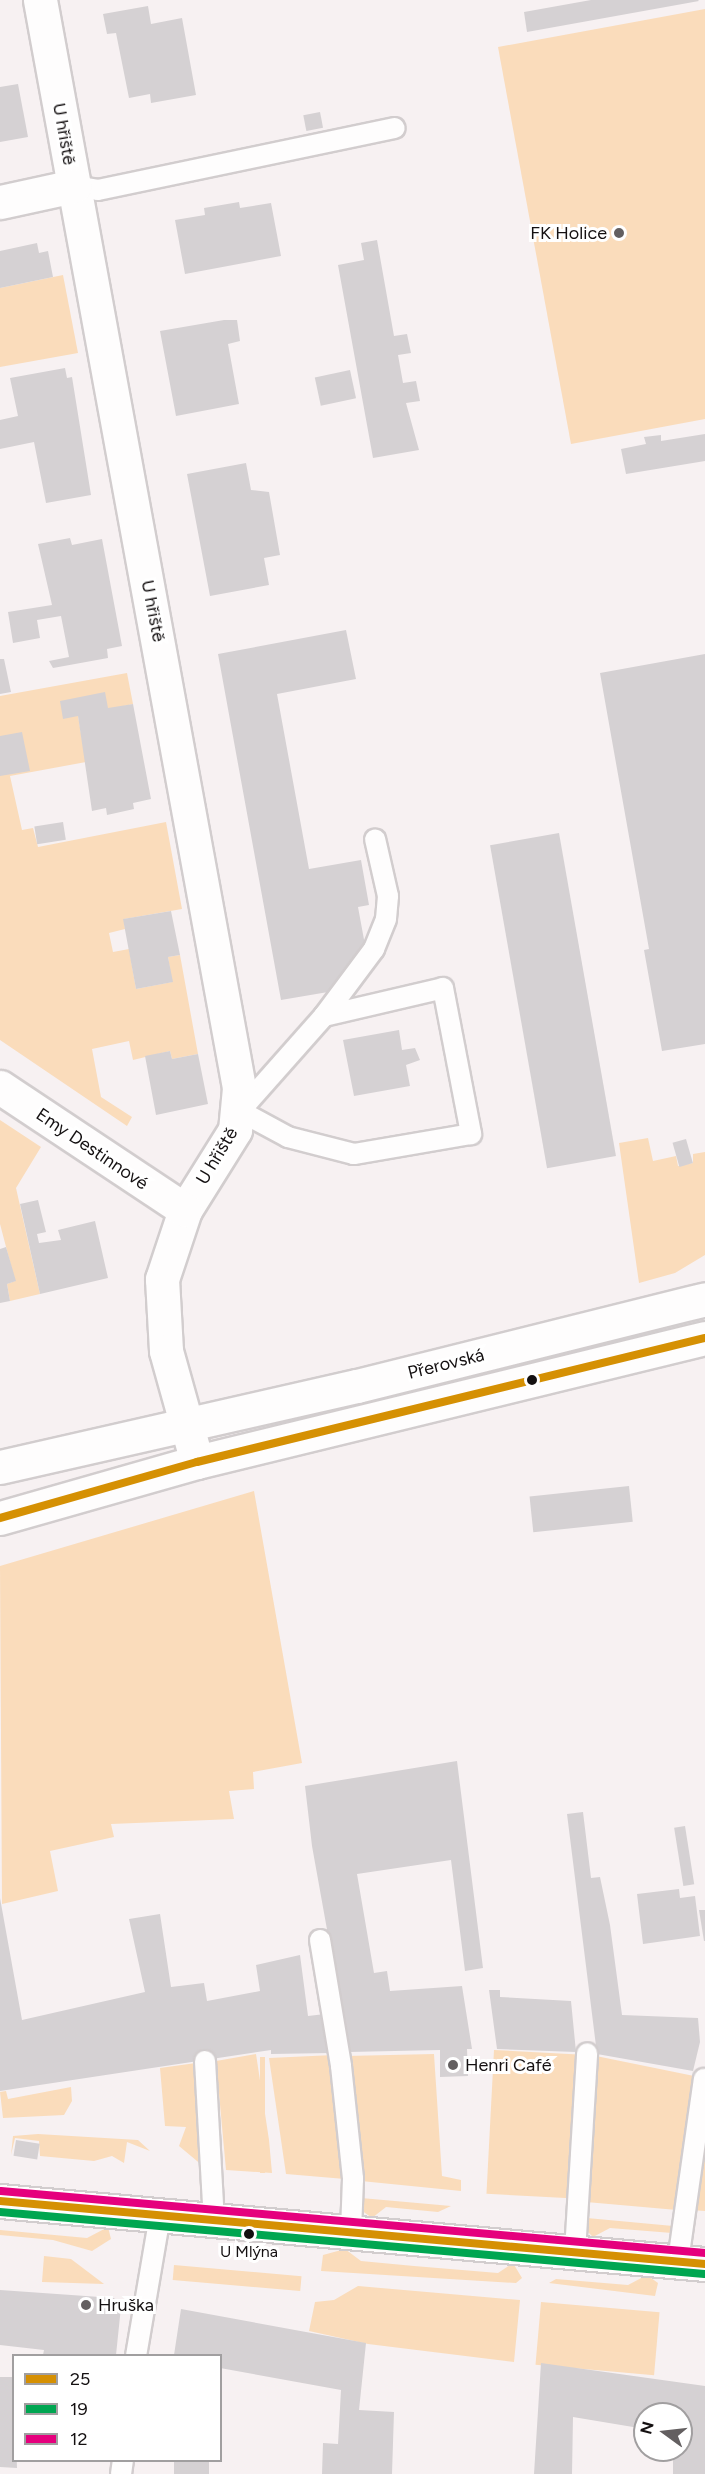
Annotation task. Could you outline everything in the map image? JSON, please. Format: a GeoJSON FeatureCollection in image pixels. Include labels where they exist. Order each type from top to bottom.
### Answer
{"type":"FeatureCollection","features":[{"type":"Feature","properties":{"kind":"street","name":"U hřiště"},"geometry":{"type":"LineString","coordinates":[[40,0],[233,1040],[240,1111],[231,1138],[185,1210]]}},
{"type":"Feature","properties":{"kind":"street"},"geometry":{"type":"LineString","coordinates":[[0,202],[74,186]]}},
{"type":"Feature","properties":{"kind":"street","name":"Emy Destinnové"},"geometry":{"type":"LineString","coordinates":[[0,1087],[185,1210]]}},
{"type":"Feature","properties":{"kind":"street"},"geometry":{"type":"LineString","coordinates":[[185,1210],[162,1279],[162,1314],[166,1351],[185,1426],[197,1462]]}},
{"type":"Feature","properties":{"kind":"street","name":"Přerovská"},"geometry":{"type":"LineString","coordinates":[[0,1467],[185,1426],[705,1299]]}},
{"type":"Feature","properties":{"kind":"street","name":"Přerovská"},"geometry":{"type":"LineString","coordinates":[[0,1518],[197,1462],[705,1338]]}},
{"type":"Feature","properties":{"kind":"street"},"geometry":{"type":"LineString","coordinates":[[0,2201],[692,2262]]}},
{"type":"Feature","properties":{"kind":"lane"},"geometry":{"type":"LineString","coordinates":[[74,186],[98,190],[395,128]]}},
{"type":"Feature","properties":{"kind":"lane"},"geometry":{"type":"LineString","coordinates":[[324,1016],[443,988],[471,1134],[354,1154],[288,1137],[240,1111],[324,1016],[374,949],[386,919],[388,896],[375,839]]}},
{"type":"Feature","properties":{"kind":"lane"},"geometry":{"type":"LineString","coordinates":[[320,1940],[341,2066],[353,2179],[351,2232]]}},
{"type":"Feature","properties":{"kind":"lane"},"geometry":{"type":"LineString","coordinates":[[576,2252],[587,2053]]}},
{"type":"Feature","properties":{"kind":"lane"},"geometry":{"type":"LineString","coordinates":[[205,2061],[214,2221]]}},
{"type":"Feature","properties":{"kind":"lane"},"geometry":{"type":"LineString","coordinates":[[692,2262],[704,2079]]}},
{"type":"Feature","properties":{"kind":"lane"},"geometry":{"type":"LineString","coordinates":[[136,2354],[160,2216]]}},
{"type":"Feature","properties":{"kind":"shaded area","name":"FK Holice"},"geometry":{"type":"Polygon","coordinates":[[[705,9],[705,419],[571,444],[498,47],[705,9]]]}},
{"type":"Feature","properties":{"kind":"shaded area"},"geometry":{"type":"Polygon","coordinates":[[[63,275],[78,353],[0,367],[0,288],[63,275]]]}},
{"type":"Feature","properties":{"kind":"shaded area"},"geometry":{"type":"Polygon","coordinates":[[[127,673],[133,704],[78,716],[86,762],[10,776],[22,830],[33,828],[38,847],[166,822],[182,909],[124,919],[125,929],[109,933],[113,952],[129,949],[136,989],[172,982],[168,957],[180,955],[198,1054],[172,1059],[170,1051],[133,1060],[129,1041],[92,1049],[101,1097],[132,1117],[127,1126],[0,1040],[0,696],[127,673]]]}},
{"type":"Feature","properties":{"kind":"shaded area"},"geometry":{"type":"Polygon","coordinates":[[[0,1120],[41,1147],[16,1188],[40,1294],[10,1301],[7,1284],[15,1281],[0,1224],[0,1120]]]}},
{"type":"Feature","properties":{"kind":"shaded area"},"geometry":{"type":"Polygon","coordinates":[[[648,1138],[653,1161],[676,1156],[678,1166],[693,1163],[693,1154],[705,1152],[705,1255],[675,1273],[639,1283],[619,1143],[648,1138]]]}},
{"type":"Feature","properties":{"kind":"shaded area"},"geometry":{"type":"Polygon","coordinates":[[[254,1491],[302,1763],[253,1772],[254,1789],[229,1791],[234,1819],[111,1824],[114,1837],[50,1851],[58,1891],[2,1904],[0,1566],[254,1491]]]}},
{"type":"Feature","properties":{"kind":"shaded area"},"geometry":{"type":"Polygon","coordinates":[[[494,2050],[578,2054],[570,2198],[486,2194],[494,2050]]]}},
{"type":"Feature","properties":{"kind":"shaded area"},"geometry":{"type":"Polygon","coordinates":[[[256,2054],[272,2173],[226,2170],[216,2061],[256,2054]]]}},
{"type":"Feature","properties":{"kind":"shaded area"},"geometry":{"type":"Polygon","coordinates":[[[434,2054],[442,2176],[461,2180],[461,2191],[361,2181],[346,2056],[434,2054]]]}},
{"type":"Feature","properties":{"kind":"shaded area"},"geometry":{"type":"Polygon","coordinates":[[[334,2055],[345,2179],[286,2174],[269,2058],[334,2055]]]}},
{"type":"Feature","properties":{"kind":"shaded area"},"geometry":{"type":"Polygon","coordinates":[[[591,2055],[699,2077],[677,2210],[586,2202],[591,2055]]]}},
{"type":"Feature","properties":{"kind":"shaded area"},"geometry":{"type":"Polygon","coordinates":[[[260,2057],[265,2057],[265,2173],[260,2173],[260,2057]]]}},
{"type":"Feature","properties":{"kind":"shaded area"},"geometry":{"type":"Polygon","coordinates":[[[196,2063],[203,2166],[179,2146],[186,2127],[165,2126],[160,2068],[196,2063]]]}},
{"type":"Feature","properties":{"kind":"shaded area"},"geometry":{"type":"Polygon","coordinates":[[[71,2087],[72,2101],[64,2115],[3,2118],[0,2092],[6,2091],[8,2099],[71,2087]]]}},
{"type":"Feature","properties":{"kind":"shaded area"},"geometry":{"type":"Polygon","coordinates":[[[705,2117],[705,2211],[691,2210],[705,2117]]]}},
{"type":"Feature","properties":{"kind":"shaded area"},"geometry":{"type":"Polygon","coordinates":[[[38,2134],[138,2140],[150,2151],[127,2142],[124,2163],[112,2156],[94,2161],[40,2156],[39,2141],[15,2138],[11,2155],[13,2136],[38,2134]]]}},
{"type":"Feature","properties":{"kind":"shaded area"},"geometry":{"type":"Polygon","coordinates":[[[361,2198],[451,2206],[438,2212],[386,2207],[372,2218],[361,2210],[361,2198]]]}},
{"type":"Feature","properties":{"kind":"shaded area"},"geometry":{"type":"Polygon","coordinates":[[[587,2218],[673,2226],[672,2233],[610,2228],[593,2237],[586,2230],[587,2218]]]}},
{"type":"Feature","properties":{"kind":"shaded area"},"geometry":{"type":"Polygon","coordinates":[[[108,2227],[111,2239],[92,2251],[53,2240],[0,2235],[0,2230],[87,2238],[108,2227]]]}},
{"type":"Feature","properties":{"kind":"shaded area"},"geometry":{"type":"Polygon","coordinates":[[[345,2249],[361,2261],[498,2273],[513,2263],[522,2278],[516,2283],[321,2271],[323,2255],[345,2249]]]}},
{"type":"Feature","properties":{"kind":"shaded area"},"geometry":{"type":"Polygon","coordinates":[[[44,2256],[71,2259],[104,2284],[42,2282],[44,2256]]]}},
{"type":"Feature","properties":{"kind":"shaded area"},"geometry":{"type":"Polygon","coordinates":[[[174,2265],[302,2276],[300,2291],[173,2280],[174,2265]]]}},
{"type":"Feature","properties":{"kind":"shaded area"},"geometry":{"type":"Polygon","coordinates":[[[647,2275],[658,2283],[655,2296],[549,2283],[556,2279],[628,2285],[647,2275]]]}},
{"type":"Feature","properties":{"kind":"shaded area"},"geometry":{"type":"Polygon","coordinates":[[[358,2286],[520,2300],[514,2362],[368,2344],[309,2331],[315,2302],[334,2300],[358,2286]]]}},
{"type":"Feature","properties":{"kind":"shaded area"},"geometry":{"type":"Polygon","coordinates":[[[541,2302],[660,2312],[654,2375],[536,2365],[541,2302]]]}},
{"type":"Feature","properties":{"kind":"building"},"geometry":{"type":"Polygon","coordinates":[[[591,0],[699,1],[527,32],[524,12],[591,0]]]}},
{"type":"Feature","properties":{"kind":"building"},"geometry":{"type":"Polygon","coordinates":[[[148,6],[151,24],[182,18],[196,95],[151,103],[150,94],[129,98],[116,33],[107,34],[103,14],[148,6]]]}},
{"type":"Feature","properties":{"kind":"building"},"geometry":{"type":"Polygon","coordinates":[[[18,84],[28,137],[0,142],[0,87],[18,84]]]}},
{"type":"Feature","properties":{"kind":"building"},"geometry":{"type":"Polygon","coordinates":[[[320,112],[323,128],[306,131],[303,115],[320,112]]]}},
{"type":"Feature","properties":{"kind":"building"},"geometry":{"type":"Polygon","coordinates":[[[239,202],[240,208],[271,203],[281,256],[185,274],[175,220],[205,215],[204,208],[239,202]]]}},
{"type":"Feature","properties":{"kind":"building"},"geometry":{"type":"Polygon","coordinates":[[[377,240],[394,336],[407,334],[411,353],[398,355],[403,383],[416,381],[420,401],[406,403],[419,450],[373,458],[338,265],[364,260],[361,243],[377,240]]]}},
{"type":"Feature","properties":{"kind":"building"},"geometry":{"type":"Polygon","coordinates":[[[37,243],[39,253],[48,251],[53,277],[0,288],[0,251],[37,243]]]}},
{"type":"Feature","properties":{"kind":"building"},"geometry":{"type":"Polygon","coordinates":[[[224,320],[237,320],[240,341],[228,344],[239,404],[176,416],[160,331],[224,320]]]}},
{"type":"Feature","properties":{"kind":"building"},"geometry":{"type":"Polygon","coordinates":[[[65,368],[67,378],[72,377],[91,495],[46,503],[34,442],[0,449],[0,420],[18,416],[10,378],[65,368]]]}},
{"type":"Feature","properties":{"kind":"building"},"geometry":{"type":"Polygon","coordinates":[[[350,370],[356,398],[321,406],[315,377],[350,370]]]}},
{"type":"Feature","properties":{"kind":"building"},"geometry":{"type":"Polygon","coordinates":[[[705,434],[705,461],[626,474],[621,449],[646,444],[644,437],[661,435],[661,441],[705,434]]]}},
{"type":"Feature","properties":{"kind":"building"},"geometry":{"type":"Polygon","coordinates":[[[246,463],[251,490],[269,492],[280,555],[264,558],[269,585],[210,596],[187,474],[246,463]]]}},
{"type":"Feature","properties":{"kind":"building"},"geometry":{"type":"Polygon","coordinates":[[[70,538],[72,545],[102,539],[122,646],[107,649],[108,658],[53,668],[49,661],[69,657],[61,616],[37,620],[40,638],[13,643],[8,612],[52,605],[38,544],[70,538]]]}},
{"type":"Feature","properties":{"kind":"building"},"geometry":{"type":"Polygon","coordinates":[[[346,630],[356,679],[277,694],[309,869],[361,860],[369,905],[358,907],[365,945],[328,992],[281,1000],[218,654],[346,630]]]}},
{"type":"Feature","properties":{"kind":"building"},"geometry":{"type":"Polygon","coordinates":[[[705,654],[705,1044],[662,1051],[644,950],[649,949],[600,673],[705,654]]]}},
{"type":"Feature","properties":{"kind":"building"},"geometry":{"type":"Polygon","coordinates":[[[0,659],[4,659],[11,692],[0,694],[0,659]]]}},
{"type":"Feature","properties":{"kind":"building"},"geometry":{"type":"Polygon","coordinates":[[[105,692],[108,708],[133,704],[151,799],[133,803],[134,809],[107,815],[106,808],[92,811],[78,716],[63,719],[60,701],[105,692]]]}},
{"type":"Feature","properties":{"kind":"building"},"geometry":{"type":"Polygon","coordinates":[[[22,732],[30,771],[0,776],[0,736],[22,732]]]}},
{"type":"Feature","properties":{"kind":"building"},"geometry":{"type":"Polygon","coordinates":[[[63,822],[66,840],[37,844],[34,827],[63,822]]]}},
{"type":"Feature","properties":{"kind":"building"},"geometry":{"type":"Polygon","coordinates":[[[559,833],[616,1156],[547,1168],[490,845],[559,833]]]}},
{"type":"Feature","properties":{"kind":"building"},"geometry":{"type":"Polygon","coordinates":[[[171,911],[180,955],[168,957],[173,982],[136,989],[123,919],[171,911]]]}},
{"type":"Feature","properties":{"kind":"building"},"geometry":{"type":"Polygon","coordinates":[[[399,1030],[402,1050],[415,1048],[420,1060],[406,1065],[410,1086],[354,1096],[343,1040],[399,1030]]]}},
{"type":"Feature","properties":{"kind":"building"},"geometry":{"type":"Polygon","coordinates":[[[170,1051],[172,1059],[198,1054],[208,1104],[156,1115],[145,1056],[170,1051]]]}},
{"type":"Feature","properties":{"kind":"building"},"geometry":{"type":"Polygon","coordinates":[[[686,1139],[693,1163],[679,1167],[673,1143],[686,1139]]]}},
{"type":"Feature","properties":{"kind":"building"},"geometry":{"type":"Polygon","coordinates":[[[38,1200],[46,1232],[37,1234],[39,1243],[61,1240],[58,1230],[95,1221],[108,1278],[40,1294],[20,1204],[38,1200]]]}},
{"type":"Feature","properties":{"kind":"building"},"geometry":{"type":"Polygon","coordinates":[[[6,1247],[16,1281],[7,1284],[10,1301],[0,1303],[0,1249],[6,1247]]]}},
{"type":"Feature","properties":{"kind":"building"},"geometry":{"type":"Polygon","coordinates":[[[629,1486],[633,1522],[533,1532],[530,1496],[629,1486]]]}},
{"type":"Feature","properties":{"kind":"building"},"geometry":{"type":"Polygon","coordinates":[[[457,1761],[483,1968],[465,1971],[451,1860],[357,1874],[374,1973],[387,1971],[390,1991],[462,1986],[472,2049],[467,2049],[468,2076],[440,2077],[440,2050],[349,2052],[312,1846],[305,1786],[457,1761]]]}},
{"type":"Feature","properties":{"kind":"building"},"geometry":{"type":"Polygon","coordinates":[[[583,1812],[591,1878],[600,1877],[610,1925],[622,2015],[698,2018],[700,2042],[693,2071],[597,2054],[567,1814],[583,1812]]]}},
{"type":"Feature","properties":{"kind":"building"},"geometry":{"type":"Polygon","coordinates":[[[685,1826],[694,1884],[683,1886],[674,1828],[685,1826]]]}},
{"type":"Feature","properties":{"kind":"building"},"geometry":{"type":"Polygon","coordinates":[[[679,1889],[680,1898],[695,1896],[700,1936],[643,1944],[637,1894],[679,1889]]]}},
{"type":"Feature","properties":{"kind":"building"},"geometry":{"type":"Polygon","coordinates":[[[0,1898],[22,2020],[145,1992],[129,1919],[160,1914],[171,1987],[204,1983],[207,2001],[260,1991],[256,1965],[300,1955],[308,2016],[325,2014],[330,2053],[271,2054],[271,2050],[0,2091],[0,1898]]]}},
{"type":"Feature","properties":{"kind":"building"},"geometry":{"type":"Polygon","coordinates":[[[699,1910],[705,1910],[705,1941],[704,1941],[699,1910]]]}},
{"type":"Feature","properties":{"kind":"building"},"geometry":{"type":"Polygon","coordinates":[[[489,1990],[500,1990],[500,1997],[571,2001],[576,2052],[497,2049],[489,1990]]]}},
{"type":"Feature","properties":{"kind":"building"},"geometry":{"type":"Polygon","coordinates":[[[16,2140],[40,2144],[37,2160],[13,2156],[16,2140]]]}},
{"type":"Feature","properties":{"kind":"building"},"geometry":{"type":"Polygon","coordinates":[[[0,2290],[114,2298],[121,2307],[116,2354],[43,2354],[44,2350],[0,2345],[0,2290]]]}},
{"type":"Feature","properties":{"kind":"building"},"geometry":{"type":"Polygon","coordinates":[[[181,2309],[366,2343],[359,2410],[394,2412],[392,2474],[322,2474],[323,2443],[338,2444],[341,2390],[222,2368],[222,2354],[174,2354],[181,2309]]]}},
{"type":"Feature","properties":{"kind":"building"},"geometry":{"type":"Polygon","coordinates":[[[541,2363],[705,2386],[705,2474],[673,2474],[673,2462],[693,2462],[693,2402],[633,2402],[633,2427],[573,2417],[572,2474],[534,2474],[541,2363]]]}},
{"type":"Feature","properties":{"kind":"building"},"geometry":{"type":"Polygon","coordinates":[[[0,2377],[12,2377],[12,2462],[17,2462],[17,2468],[0,2467],[0,2377]]]}},
{"type":"Feature","properties":{"kind":"building"},"geometry":{"type":"Polygon","coordinates":[[[174,2462],[209,2462],[209,2474],[174,2474],[174,2462]]]}},
{"type":"Feature","properties":{"kind":"transit line","name":"25"},"geometry":{"type":"LineString","coordinates":[[0,1518],[197,1462],[705,1338]]}},
{"type":"Feature","properties":{"kind":"transit line","name":"12"},"geometry":{"type":"LineString","coordinates":[[1,2191],[705,2253]]}},
{"type":"Feature","properties":{"kind":"transit line","name":"25"},"geometry":{"type":"LineString","coordinates":[[0,2201],[705,2264]]}},
{"type":"Feature","properties":{"kind":"transit line","name":"19"},"geometry":{"type":"LineString","coordinates":[[0,2212],[704,2274]]}},
{"type":"Feature","properties":{"kind":"place","name":"FK Holice"},"geometry":{"type":"Point","coordinates":[619,233]}},
{"type":"Feature","properties":{"kind":"place","name":"Henri Café"},"geometry":{"type":"Point","coordinates":[453,2065]}},
{"type":"Feature","properties":{"kind":"place","name":"U Mlýna"},"geometry":{"type":"Point","coordinates":[249,2234]}},
{"type":"Feature","properties":{"kind":"place","name":"Hruška"},"geometry":{"type":"Point","coordinates":[86,2305]}}]}
